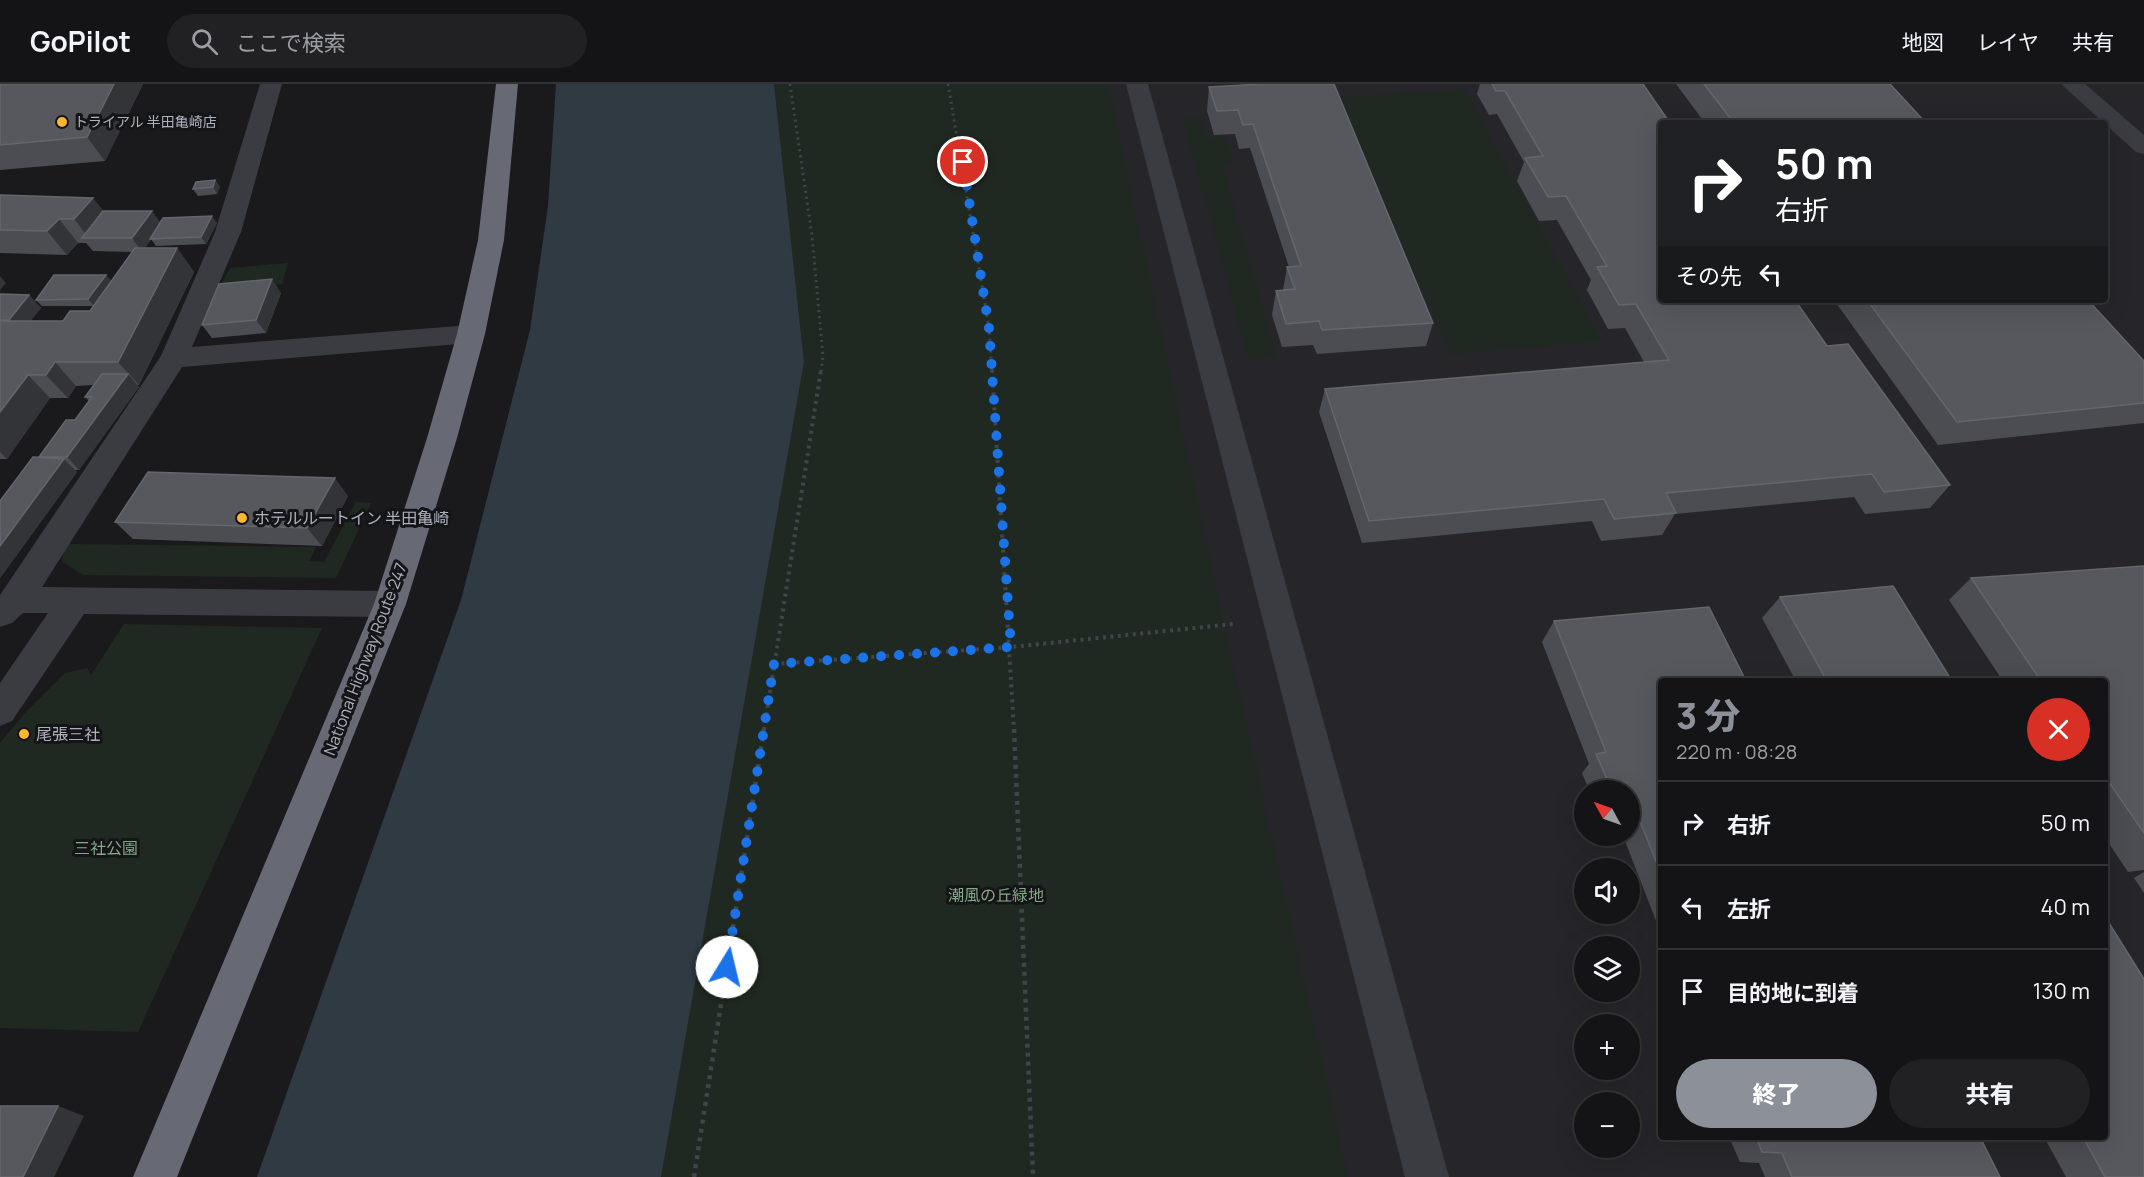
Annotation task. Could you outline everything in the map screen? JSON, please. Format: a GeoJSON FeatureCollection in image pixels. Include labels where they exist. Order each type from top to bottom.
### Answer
{"type":"FeatureCollection","features":[{"type":"Feature","properties":{"kind":"highway","name":"National Highway Route 247"},"geometry":{"type":"LineString","coordinates":[[155,1177],[390,604],[442,438],[471,334],[491,240],[507,84]]}},
{"type":"Feature","properties":{"kind":"street"},"geometry":{"type":"LineString","coordinates":[[8,607],[174,358],[228,232],[271,84]]}},
{"type":"Feature","properties":{"kind":"street"},"geometry":{"type":"LineString","coordinates":[[1137,84],[1427,1177]]}},
{"type":"Feature","properties":{"kind":"street"},"geometry":{"type":"LineString","coordinates":[[2072,84],[2144,147]]}},
{"type":"Feature","properties":{"kind":"street"},"geometry":{"type":"LineString","coordinates":[[174,358],[471,334]]}},
{"type":"Feature","properties":{"kind":"street"},"geometry":{"type":"LineString","coordinates":[[8,607],[75,601],[390,604]]}},
{"type":"Feature","properties":{"kind":"street"},"geometry":{"type":"LineString","coordinates":[[0,711],[75,601]]}},
{"type":"Feature","properties":{"kind":"path"},"geometry":{"type":"LineString","coordinates":[[694,1177],[823,356],[812,236],[790,84]]}},
{"type":"Feature","properties":{"kind":"path"},"geometry":{"type":"LineString","coordinates":[[948,84],[989,328],[1011,647],[1033,1177]]}},
{"type":"Feature","properties":{"kind":"path"},"geometry":{"type":"LineString","coordinates":[[774,664],[1011,647],[1233,624]]}},
{"type":"Feature","properties":{"kind":"shaded area"},"geometry":{"type":"Polygon","coordinates":[[[556,84],[774,84],[804,362],[661,1177],[257,1177],[461,600],[530,330],[548,206],[556,84]]]}},
{"type":"Feature","properties":{"kind":"shaded area"},"geometry":{"type":"Polygon","coordinates":[[[774,84],[2144,84],[2144,1177],[661,1177],[804,362],[774,84]]]}},
{"type":"Feature","properties":{"kind":"green space","name":"潮風の丘緑地"},"geometry":{"type":"Polygon","coordinates":[[[774,84],[1108,84],[1225,629],[1348,1177],[661,1177],[804,362],[774,84]]]}},
{"type":"Feature","properties":{"kind":"green space"},"geometry":{"type":"Polygon","coordinates":[[[1464,89],[1602,341],[1450,354],[1338,98],[1464,89]]]}},
{"type":"Feature","properties":{"kind":"green space"},"geometry":{"type":"Polygon","coordinates":[[[1201,118],[1206,138],[1225,137],[1236,164],[1222,165],[1276,357],[1248,359],[1183,119],[1201,118]]]}},
{"type":"Feature","properties":{"kind":"green space"},"geometry":{"type":"Polygon","coordinates":[[[288,263],[282,284],[218,290],[230,268],[288,263]]]}},
{"type":"Feature","properties":{"kind":"green space"},"geometry":{"type":"Polygon","coordinates":[[[356,502],[371,503],[336,578],[84,575],[62,562],[63,553],[69,544],[316,547],[309,561],[324,562],[356,502]]]}},
{"type":"Feature","properties":{"kind":"green space","name":"三社公園"},"geometry":{"type":"Polygon","coordinates":[[[124,624],[322,628],[138,1032],[0,1028],[0,743],[24,714],[65,673],[87,668],[91,675],[124,624]]]}},
{"type":"Feature","properties":{"kind":"building"},"geometry":{"type":"Polygon","coordinates":[[[0,84],[114,84],[87,137],[0,145],[0,84]]]}},
{"type":"Feature","properties":{"kind":"building"},"geometry":{"type":"Polygon","coordinates":[[[1334,84],[1433,323],[1322,330],[1319,321],[1286,324],[1276,291],[1295,289],[1287,267],[1301,266],[1253,124],[1243,125],[1238,110],[1217,111],[1209,87],[1334,84]]]}},
{"type":"Feature","properties":{"kind":"building"},"geometry":{"type":"Polygon","coordinates":[[[1492,84],[1643,84],[1668,120],[1658,120],[1658,303],[1797,303],[1827,346],[1848,344],[1950,485],[1884,492],[1872,474],[1666,493],[1676,513],[1614,519],[1604,499],[1369,521],[1325,389],[1669,360],[1636,304],[1619,305],[1597,267],[1607,266],[1566,196],[1548,197],[1525,158],[1543,156],[1505,91],[1496,91],[1492,84]]]}},
{"type":"Feature","properties":{"kind":"building"},"geometry":{"type":"Polygon","coordinates":[[[1704,84],[1890,84],[1923,120],[1732,120],[1704,84]]]}},
{"type":"Feature","properties":{"kind":"building"},"geometry":{"type":"Polygon","coordinates":[[[215,180],[213,187],[193,189],[196,182],[215,180]]]}},
{"type":"Feature","properties":{"kind":"building"},"geometry":{"type":"Polygon","coordinates":[[[0,195],[93,198],[74,219],[59,219],[47,231],[0,230],[0,195]]]}},
{"type":"Feature","properties":{"kind":"building"},"geometry":{"type":"Polygon","coordinates":[[[103,211],[152,211],[132,238],[82,238],[103,211]]]}},
{"type":"Feature","properties":{"kind":"building"},"geometry":{"type":"Polygon","coordinates":[[[212,216],[201,237],[150,239],[163,218],[212,216]]]}},
{"type":"Feature","properties":{"kind":"building"},"geometry":{"type":"Polygon","coordinates":[[[135,248],[177,248],[118,362],[55,362],[46,375],[28,375],[0,412],[0,321],[63,321],[70,311],[90,311],[135,248]]]}},
{"type":"Feature","properties":{"kind":"building"},"geometry":{"type":"Polygon","coordinates":[[[54,275],[106,275],[88,299],[36,300],[54,275]]]}},
{"type":"Feature","properties":{"kind":"building"},"geometry":{"type":"Polygon","coordinates":[[[272,279],[256,320],[202,325],[219,284],[272,279]]]}},
{"type":"Feature","properties":{"kind":"building"},"geometry":{"type":"Polygon","coordinates":[[[0,294],[29,295],[9,320],[0,320],[0,294]]]}},
{"type":"Feature","properties":{"kind":"building"},"geometry":{"type":"Polygon","coordinates":[[[1869,303],[2091,303],[2144,361],[2144,403],[1957,422],[1869,303]]]}},
{"type":"Feature","properties":{"kind":"building"},"geometry":{"type":"Polygon","coordinates":[[[102,374],[128,374],[67,457],[39,457],[66,420],[75,420],[92,397],[85,397],[102,374]]]}},
{"type":"Feature","properties":{"kind":"building"},"geometry":{"type":"Polygon","coordinates":[[[33,457],[64,459],[0,546],[0,501],[33,457]]]}},
{"type":"Feature","properties":{"kind":"building"},"geometry":{"type":"Polygon","coordinates":[[[148,472],[335,478],[307,528],[115,522],[148,472]]]}},
{"type":"Feature","properties":{"kind":"building"},"geometry":{"type":"Polygon","coordinates":[[[2144,566],[2144,833],[2108,781],[2108,678],[2039,678],[1971,578],[2144,566]]]}},
{"type":"Feature","properties":{"kind":"building"},"geometry":{"type":"Polygon","coordinates":[[[1893,586],[1950,678],[1825,678],[1780,597],[1893,586]]]}},
{"type":"Feature","properties":{"kind":"building"},"geometry":{"type":"Polygon","coordinates":[[[1709,607],[1744,678],[1658,678],[1658,866],[1640,821],[1640,780],[1608,780],[1596,754],[1606,752],[1554,621],[1709,607]]]}},
{"type":"Feature","properties":{"kind":"building"},"geometry":{"type":"Polygon","coordinates":[[[2108,921],[2144,979],[2144,1177],[2105,1177],[2085,1140],[2108,1140],[2108,921]]]}},
{"type":"Feature","properties":{"kind":"building"},"geometry":{"type":"Polygon","coordinates":[[[0,1106],[58,1106],[23,1177],[0,1177],[0,1106]]]}},
{"type":"Feature","properties":{"kind":"building"},"geometry":{"type":"Polygon","coordinates":[[[1757,1140],[1982,1140],[2000,1177],[1792,1177],[1782,1153],[1762,1152],[1757,1140]]]}},
{"type":"Feature","properties":{"kind":"place","name":"トライアル 半田亀崎店"},"geometry":{"type":"Point","coordinates":[62,122]}},
{"type":"Feature","properties":{"kind":"place","name":"ホテルルートイン 半田亀崎"},"geometry":{"type":"Point","coordinates":[242,518]}},
{"type":"Feature","properties":{"kind":"place","name":"尾張三社"},"geometry":{"type":"Point","coordinates":[24,734]}},
{"type":"Feature","properties":{"kind":"route"},"geometry":{"type":"LineString","coordinates":[[727,967],[774,664],[1011,647],[989,328],[963,162]]}}]}
